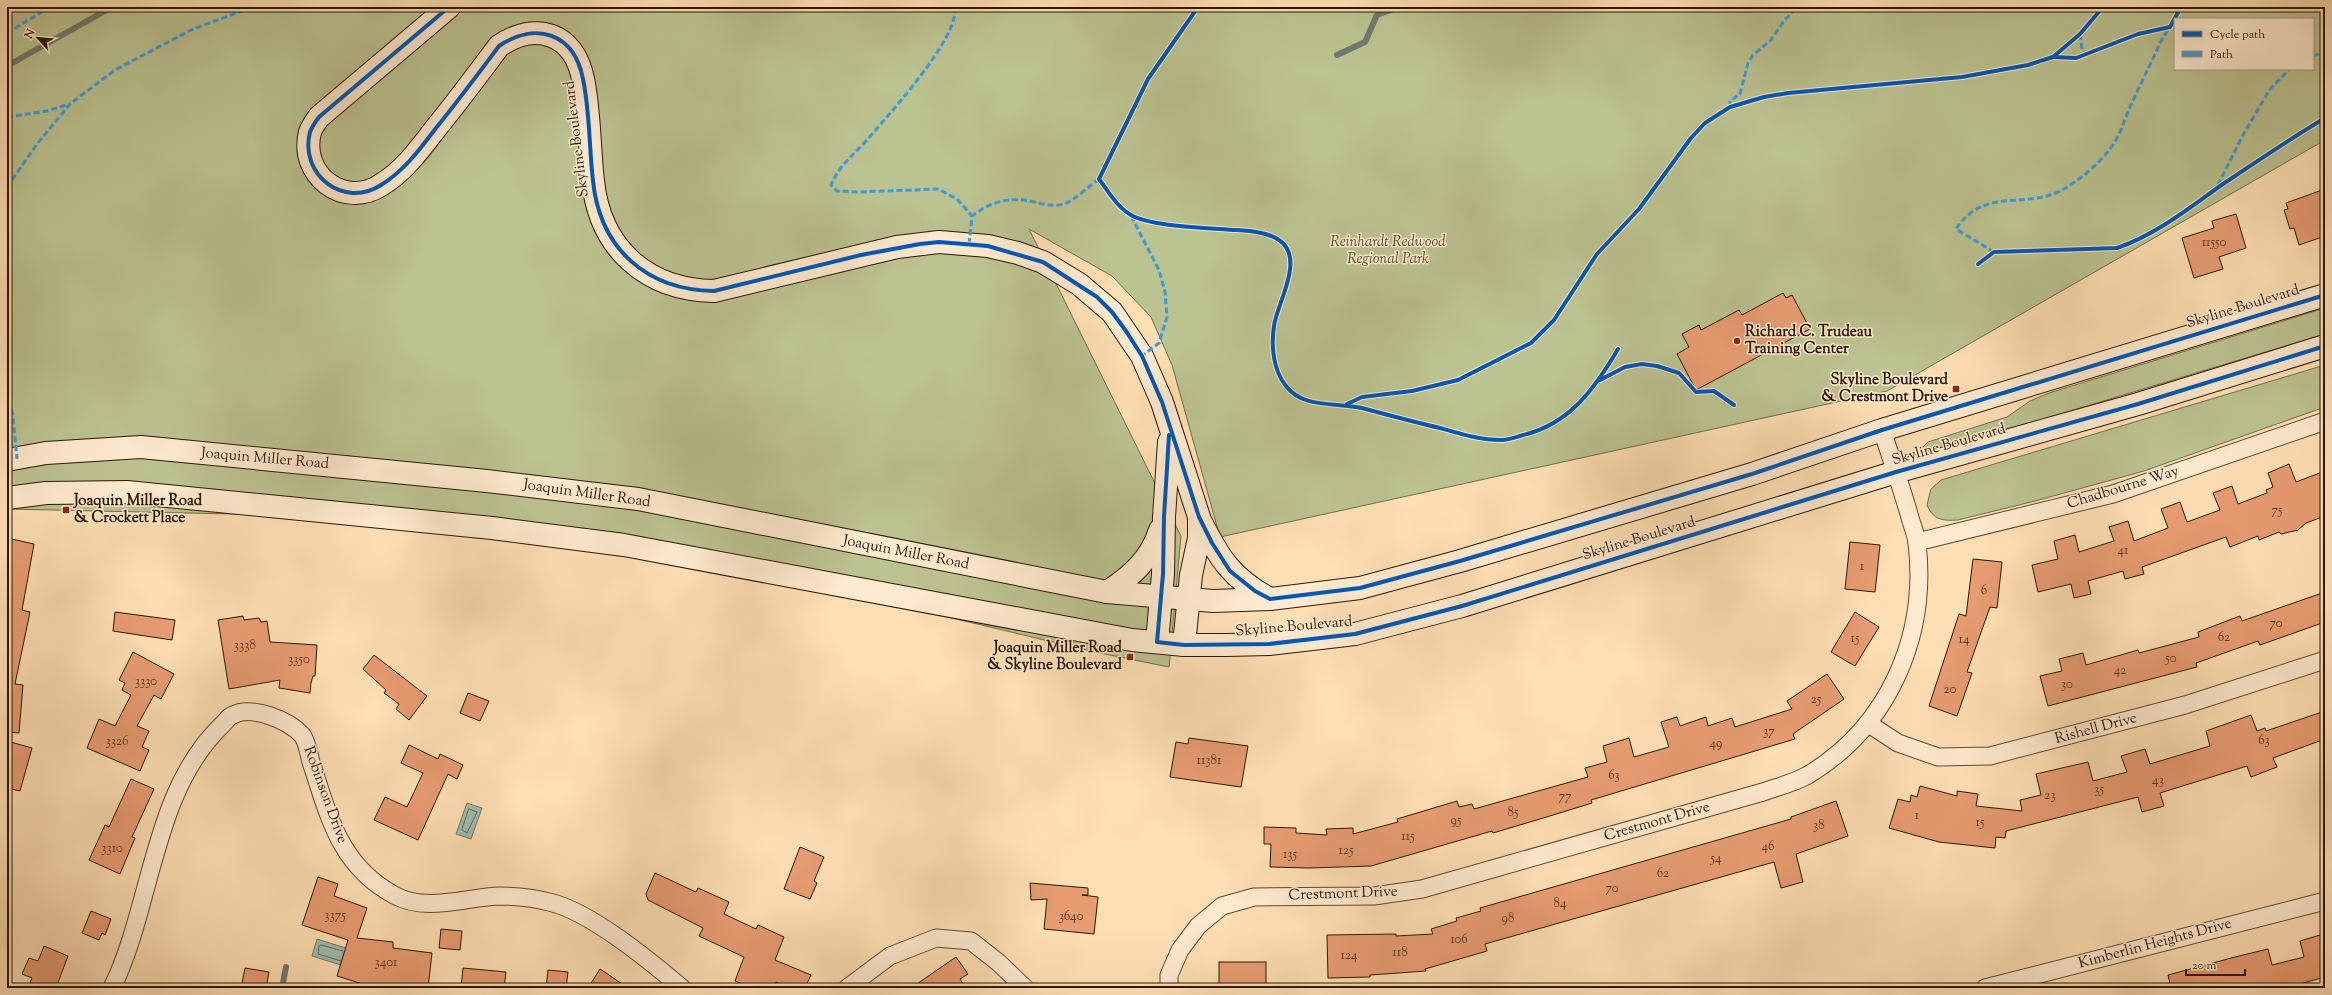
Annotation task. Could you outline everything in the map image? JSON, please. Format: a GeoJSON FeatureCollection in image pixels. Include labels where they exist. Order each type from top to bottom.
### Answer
{"type":"FeatureCollection","features":[{"type":"Feature","properties":{"kind":"main road","name":"Skyline Boulevard"},"geometry":{"type":"LineString","coordinates":[[449,7],[319,117],[310,132],[309,147],[311,164],[318,177],[328,186],[353,194],[380,186],[416,154],[499,46],[512,38],[524,34],[547,34],[558,38],[568,46],[576,58],[583,78],[593,182],[596,201],[603,221],[612,239],[625,256],[656,279],[697,290],[714,290],[897,247],[926,243],[988,246],[1018,253],[1043,262],[1064,274],[1097,297],[1112,312],[1142,356],[1162,402],[1169,429],[1199,517],[1198,538],[1188,600],[1184,645]]}},
{"type":"Feature","properties":{"kind":"main road","name":"Skyline Boulevard"},"geometry":{"type":"LineString","coordinates":[[1161,598],[1213,602],[1270,599],[1360,588],[1460,561],[1752,474],[1882,430],[2325,294]]}},
{"type":"Feature","properties":{"kind":"main road","name":"Skyline Boulevard"},"geometry":{"type":"LineString","coordinates":[[1169,429],[1161,598],[1157,642],[1184,645],[1269,644],[1355,634],[1462,606],[1896,472],[2138,404],[2325,346]]}},
{"type":"Feature","properties":{"kind":"main road","name":"Joaquin Miller Road"},"geometry":{"type":"LineString","coordinates":[[7,460],[46,453],[141,447],[488,480],[638,499],[1107,592],[1161,598]]}},
{"type":"Feature","properties":{"kind":"main road"},"geometry":{"type":"LineString","coordinates":[[7,498],[46,493],[95,491],[153,494],[492,528],[624,545],[1132,640],[1157,642]]}},
{"type":"Feature","properties":{"kind":"main road"},"geometry":{"type":"LineString","coordinates":[[1107,592],[1141,566],[1150,553],[1164,517]]}},
{"type":"Feature","properties":{"kind":"main road"},"geometry":{"type":"LineString","coordinates":[[1199,517],[1221,559],[1230,571],[1255,591],[1270,599]]}},
{"type":"Feature","properties":{"kind":"street","name":"Chadbourne Way"},"geometry":{"type":"LineString","coordinates":[[1917,542],[2113,494],[2325,421]]}},
{"type":"Feature","properties":{"kind":"street","name":"Crestmont Drive"},"geometry":{"type":"LineString","coordinates":[[1168,988],[1169,975],[1180,950],[1198,926],[1222,906],[1254,897],[1374,896],[1422,889],[1763,792],[1807,775],[1846,747],[1869,724],[1888,693],[1904,661],[1914,628],[1918,594],[1917,542],[1882,430]]}},
{"type":"Feature","properties":{"kind":"street","name":"Rishell Drive"},"geometry":{"type":"LineString","coordinates":[[1869,724],[1898,743],[1938,757],[1990,756],[2185,705],[2325,660]]}},
{"type":"Feature","properties":{"kind":"street","name":"Robinson Drive"},"geometry":{"type":"LineString","coordinates":[[112,988],[126,960],[172,802],[187,770],[208,738],[233,715],[257,711],[291,726],[304,736],[322,796],[340,843],[366,876],[396,897],[424,903],[443,904],[474,898],[500,896],[527,898],[554,903],[602,927],[652,963],[682,988]]}},
{"type":"Feature","properties":{"kind":"street","name":"Kimberlin Heights Drive"},"geometry":{"type":"LineString","coordinates":[[1985,988],[2325,901]]}},
{"type":"Feature","properties":{"kind":"street"},"geometry":{"type":"LineString","coordinates":[[847,988],[890,956],[936,938],[971,941],[999,963],[1025,988]]}},
{"type":"Feature","properties":{"kind":"green space","name":"Reinhardt Redwood Regional Park"},"geometry":{"type":"Polygon","coordinates":[[[7,7],[2325,7],[2325,140],[1887,391],[1220,537],[1172,365],[1151,317],[1112,276],[1029,229],[1181,536],[1169,667],[1095,652],[855,595],[561,544],[278,515],[7,509],[7,7]]]}},
{"type":"Feature","properties":{"kind":"green space"},"geometry":{"type":"Polygon","coordinates":[[[2325,308],[2325,334],[1915,458],[1913,457],[1928,442],[2007,417],[2030,401],[2049,393],[2325,308]]]}},
{"type":"Feature","properties":{"kind":"green space"},"geometry":{"type":"Polygon","coordinates":[[[2325,365],[2325,407],[2144,471],[2035,501],[1958,520],[1943,520],[1935,517],[1927,505],[1931,489],[1941,480],[2325,365]]]}},
{"type":"Feature","properties":{"kind":"water"},"geometry":{"type":"Polygon","coordinates":[[[467,803],[482,808],[471,839],[456,834],[467,803]]]}},
{"type":"Feature","properties":{"kind":"water"},"geometry":{"type":"Polygon","coordinates":[[[317,939],[352,950],[347,967],[312,956],[317,939]]]}},
{"type":"Feature","properties":{"kind":"building"},"geometry":{"type":"Polygon","coordinates":[[[2325,189],[2325,236],[2299,245],[2294,228],[2290,229],[2284,210],[2288,209],[2286,203],[2325,189]]]}},
{"type":"Feature","properties":{"kind":"building"},"geometry":{"type":"Polygon","coordinates":[[[2236,214],[2246,248],[2219,257],[2223,269],[2194,278],[2182,238],[2214,228],[2212,221],[2236,214]]]}},
{"type":"Feature","properties":{"kind":"building","name":"Richard C. Trudeau Training Center"},"geometry":{"type":"Polygon","coordinates":[[[1783,293],[1786,298],[1792,295],[1810,329],[1696,390],[1677,354],[1689,347],[1682,334],[1699,325],[1701,330],[1739,310],[1742,315],[1783,293]]]}},
{"type":"Feature","properties":{"kind":"building"},"geometry":{"type":"Polygon","coordinates":[[[2289,464],[2296,482],[2325,471],[2325,516],[2306,523],[2298,530],[2281,534],[2279,532],[2259,540],[2258,536],[2230,547],[2226,537],[2142,567],[2144,574],[2125,579],[2123,571],[2088,581],[2091,594],[2074,598],[2071,584],[2038,592],[2032,565],[2058,559],[2054,541],[2075,535],[2079,552],[2114,541],[2109,527],[2128,521],[2134,541],[2168,528],[2161,509],[2180,502],[2187,522],[2220,510],[2213,493],[2232,486],[2238,504],[2267,493],[2266,490],[2273,487],[2268,473],[2289,464]]]}},
{"type":"Feature","properties":{"kind":"building"},"geometry":{"type":"Polygon","coordinates":[[[7,538],[34,544],[22,610],[30,612],[15,684],[23,685],[19,733],[7,732],[7,538]]]}},
{"type":"Feature","properties":{"kind":"building"},"geometry":{"type":"Polygon","coordinates":[[[1850,542],[1880,545],[1875,592],[1845,589],[1850,542]]]}},
{"type":"Feature","properties":{"kind":"building"},"geometry":{"type":"Polygon","coordinates":[[[1973,559],[2002,562],[1997,608],[1990,607],[1967,672],[1972,673],[1957,716],[1929,706],[1959,614],[1966,616],[1973,559]]]}},
{"type":"Feature","properties":{"kind":"building"},"geometry":{"type":"Polygon","coordinates":[[[2325,592],[2325,622],[2260,645],[2258,641],[2196,663],[2197,667],[2048,706],[2040,676],[2062,671],[2059,659],[2083,653],[2086,665],[2138,650],[2139,653],[2199,637],[2198,632],[2240,616],[2242,621],[2325,592]]]}},
{"type":"Feature","properties":{"kind":"building"},"geometry":{"type":"Polygon","coordinates":[[[115,612],[175,620],[172,640],[113,631],[115,612]]]}},
{"type":"Feature","properties":{"kind":"building"},"geometry":{"type":"Polygon","coordinates":[[[1855,612],[1879,627],[1855,666],[1831,652],[1855,612]]]}},
{"type":"Feature","properties":{"kind":"building"},"geometry":{"type":"Polygon","coordinates":[[[243,616],[244,620],[259,618],[261,622],[267,621],[270,642],[317,645],[315,676],[313,676],[310,693],[279,688],[280,680],[229,689],[218,620],[243,616]]]}},
{"type":"Feature","properties":{"kind":"building"},"geometry":{"type":"Polygon","coordinates":[[[133,652],[174,674],[161,699],[154,695],[137,726],[149,731],[142,747],[149,750],[140,771],[87,748],[99,719],[115,726],[131,695],[122,690],[125,683],[119,680],[133,652]]]}},
{"type":"Feature","properties":{"kind":"building"},"geometry":{"type":"Polygon","coordinates":[[[374,655],[427,696],[409,720],[396,709],[399,704],[384,693],[386,690],[363,669],[374,655]]]}},
{"type":"Feature","properties":{"kind":"building"},"geometry":{"type":"Polygon","coordinates":[[[1827,674],[1844,699],[1793,734],[1795,739],[1591,800],[1592,803],[1540,819],[1493,833],[1492,831],[1371,866],[1309,868],[1270,867],[1271,844],[1264,844],[1264,827],[1296,828],[1296,833],[1327,835],[1326,829],[1353,828],[1353,834],[1398,822],[1397,819],[1457,801],[1459,807],[1472,804],[1474,809],[1588,777],[1585,768],[1607,762],[1603,746],[1629,738],[1634,757],[1669,747],[1661,722],[1677,717],[1680,726],[1706,717],[1708,726],[1732,718],[1735,727],[1792,709],[1787,701],[1827,674]]]}},
{"type":"Feature","properties":{"kind":"building"},"geometry":{"type":"Polygon","coordinates":[[[468,693],[489,701],[480,721],[460,713],[468,693]]]}},
{"type":"Feature","properties":{"kind":"building"},"geometry":{"type":"Polygon","coordinates":[[[2325,711],[2325,739],[2273,758],[2277,767],[2251,777],[2247,766],[2160,793],[2164,806],[2142,812],[2138,797],[2006,831],[2005,838],[1996,837],[1995,848],[1939,842],[1889,828],[1898,799],[1910,802],[1911,795],[1917,797],[1920,786],[1957,796],[1957,791],[1978,794],[1976,806],[2022,811],[2020,800],[2041,795],[2036,774],[2088,762],[2093,781],[2127,772],[2121,756],[2145,749],[2150,764],[2210,746],[2206,731],[2251,715],[2257,731],[2265,728],[2266,731],[2325,711]]]}},
{"type":"Feature","properties":{"kind":"building"},"geometry":{"type":"Polygon","coordinates":[[[1189,738],[1248,746],[1241,787],[1170,777],[1176,742],[1188,744],[1189,738]]]}},
{"type":"Feature","properties":{"kind":"building"},"geometry":{"type":"Polygon","coordinates":[[[7,741],[32,748],[20,791],[7,788],[7,741]]]}},
{"type":"Feature","properties":{"kind":"building"},"geometry":{"type":"Polygon","coordinates":[[[409,745],[438,759],[440,754],[463,765],[457,779],[448,774],[418,840],[374,820],[385,797],[407,807],[423,773],[401,763],[409,745]]]}},
{"type":"Feature","properties":{"kind":"building"},"geometry":{"type":"Polygon","coordinates":[[[131,779],[154,789],[132,837],[135,838],[120,874],[89,860],[105,825],[109,827],[131,779]]]}},
{"type":"Feature","properties":{"kind":"building"},"geometry":{"type":"Polygon","coordinates":[[[1836,801],[1848,836],[1796,854],[1803,882],[1781,888],[1774,862],[1485,944],[1487,951],[1425,969],[1426,971],[1370,975],[1370,977],[1328,978],[1327,935],[1396,934],[1396,936],[1433,934],[1431,929],[1457,921],[1456,918],[1481,911],[1480,908],[1791,819],[1791,817],[1836,801]]]}},
{"type":"Feature","properties":{"kind":"building"},"geometry":{"type":"Polygon","coordinates":[[[800,847],[824,857],[814,881],[817,883],[810,899],[784,889],[800,847]]]}},
{"type":"Feature","properties":{"kind":"building"},"geometry":{"type":"Polygon","coordinates":[[[655,873],[696,892],[698,888],[729,902],[724,914],[756,929],[758,925],[784,937],[775,960],[811,975],[805,988],[790,988],[776,982],[774,988],[752,988],[735,981],[744,957],[699,936],[703,928],[648,900],[646,894],[655,873]]]}},
{"type":"Feature","properties":{"kind":"building"},"geometry":{"type":"Polygon","coordinates":[[[318,877],[338,884],[334,896],[367,908],[357,938],[393,942],[393,948],[432,953],[428,988],[369,986],[337,976],[348,940],[302,925],[318,877]]]}},
{"type":"Feature","properties":{"kind":"building"},"geometry":{"type":"Polygon","coordinates":[[[1030,883],[1088,888],[1088,895],[1082,895],[1098,897],[1094,934],[1044,929],[1047,899],[1031,900],[1030,883]]]}},
{"type":"Feature","properties":{"kind":"building"},"geometry":{"type":"Polygon","coordinates":[[[91,911],[111,919],[105,935],[102,933],[99,940],[82,933],[91,911]]]}},
{"type":"Feature","properties":{"kind":"building"},"geometry":{"type":"Polygon","coordinates":[[[441,929],[462,931],[460,950],[439,948],[441,929]]]}},
{"type":"Feature","properties":{"kind":"building"},"geometry":{"type":"Polygon","coordinates":[[[2320,935],[2325,953],[2325,977],[2303,983],[2304,988],[2171,988],[2168,975],[2268,949],[2272,965],[2304,957],[2300,941],[2320,935]]]}},
{"type":"Feature","properties":{"kind":"building"},"geometry":{"type":"Polygon","coordinates":[[[44,946],[68,956],[56,988],[38,988],[29,985],[32,978],[22,974],[29,958],[38,961],[44,946]]]}},
{"type":"Feature","properties":{"kind":"building"},"geometry":{"type":"Polygon","coordinates":[[[956,957],[968,974],[960,979],[966,988],[911,988],[956,957]]]}},
{"type":"Feature","properties":{"kind":"building"},"geometry":{"type":"Polygon","coordinates":[[[1219,962],[1266,962],[1266,988],[1219,988],[1219,962]]]}},
{"type":"Feature","properties":{"kind":"building"},"geometry":{"type":"Polygon","coordinates":[[[245,968],[269,972],[266,988],[241,988],[245,968]]]}},
{"type":"Feature","properties":{"kind":"building"},"geometry":{"type":"Polygon","coordinates":[[[463,968],[506,972],[504,988],[461,988],[463,968]]]}},
{"type":"Feature","properties":{"kind":"building"},"geometry":{"type":"Polygon","coordinates":[[[600,969],[628,988],[588,988],[600,969]]]}},
{"type":"Feature","properties":{"kind":"building"},"geometry":{"type":"Polygon","coordinates":[[[548,970],[568,972],[566,988],[546,988],[548,970]]]}},
{"type":"Feature","properties":{"kind":"waterway"},"geometry":{"type":"LineString","coordinates":[[7,66],[112,7]]}},
{"type":"Feature","properties":{"kind":"waterway"},"geometry":{"type":"LineString","coordinates":[[1337,55],[1365,42],[1377,15],[1399,7]]}},
{"type":"Feature","properties":{"kind":"waterway"},"geometry":{"type":"LineString","coordinates":[[282,988],[286,967]]}},
{"type":"Feature","properties":{"kind":"marked path"},"geometry":{"type":"LineString","coordinates":[[7,33],[50,7]]}},
{"type":"Feature","properties":{"kind":"marked path"},"geometry":{"type":"LineString","coordinates":[[7,187],[37,144],[70,104],[115,70],[193,29],[253,7]]}},
{"type":"Feature","properties":{"kind":"marked path"},"geometry":{"type":"LineString","coordinates":[[955,7],[953,21],[946,38],[934,57],[905,95],[867,140],[842,166],[831,185],[837,191],[858,192],[938,189],[957,199],[972,216]]}},
{"type":"Feature","properties":{"kind":"marked path"},"geometry":{"type":"LineString","coordinates":[[1730,107],[1730,101],[1740,94],[1748,63],[1753,55],[1771,40],[1784,21],[1797,7]]}},
{"type":"Feature","properties":{"kind":"marked path"},"geometry":{"type":"LineString","coordinates":[[1994,252],[1956,229],[1968,215],[1981,207],[1995,203],[2039,198],[2055,193],[2070,185],[2088,172],[2105,155],[2116,139],[2161,41],[2170,27]]}},
{"type":"Feature","properties":{"kind":"marked path"},"geometry":{"type":"LineString","coordinates":[[2080,34],[2082,49],[2087,54]]}},
{"type":"Feature","properties":{"kind":"marked path"},"geometry":{"type":"LineString","coordinates":[[2314,56],[2325,52]]}},
{"type":"Feature","properties":{"kind":"marked path"},"geometry":{"type":"LineString","coordinates":[[2218,185],[2243,135],[2270,89],[2289,70]]}},
{"type":"Feature","properties":{"kind":"marked path"},"geometry":{"type":"LineString","coordinates":[[7,117],[47,111],[70,104]]}},
{"type":"Feature","properties":{"kind":"marked path"},"geometry":{"type":"LineString","coordinates":[[969,244],[972,216],[986,207],[1007,200],[1022,200],[1051,205],[1064,204],[1099,179]]}},
{"type":"Feature","properties":{"kind":"marked path"},"geometry":{"type":"LineString","coordinates":[[1131,216],[1159,270],[1165,292],[1167,317],[1159,343],[1142,356]]}},
{"type":"Feature","properties":{"kind":"marked path"},"geometry":{"type":"LineString","coordinates":[[7,392],[13,417],[17,459]]}},
{"type":"Feature","properties":{"kind":"cycle path"},"geometry":{"type":"LineString","coordinates":[[449,7],[319,117],[310,132],[308,148],[311,162],[318,174],[328,184],[339,190],[353,193],[367,191],[381,185],[397,173],[418,152],[499,46],[513,38],[526,34],[539,33],[552,36],[562,42],[571,51],[578,63],[583,79],[587,104],[593,181],[597,205],[605,227],[617,245],[631,261],[648,274],[668,283],[690,289],[714,291],[861,255],[939,242],[988,246],[1043,262],[1097,297],[1112,312],[1142,356],[1162,402],[1199,517],[1212,543],[1230,571],[1255,591],[1270,599],[1360,588],[1460,561],[1752,474],[1882,430],[2325,295]]}},
{"type":"Feature","properties":{"kind":"cycle path"},"geometry":{"type":"LineString","coordinates":[[1198,7],[1148,79],[1099,179],[1121,208],[1140,219],[1182,226],[1259,232],[1274,237],[1287,248],[1290,258],[1290,269],[1288,281],[1276,316],[1273,350],[1278,373],[1286,386],[1293,393],[1311,401],[1362,408],[1471,436],[1494,440],[1505,440],[1540,430],[1568,413],[1590,390],[1618,349]]}},
{"type":"Feature","properties":{"kind":"cycle path"},"geometry":{"type":"LineString","coordinates":[[1347,404],[1362,397],[1412,391],[1458,380],[1531,343],[1554,320],[1597,254],[1639,209],[1691,138],[1705,123],[1730,107],[1764,97],[1788,93],[1962,77],[2028,65],[2053,57],[2080,34],[2103,7]]}},
{"type":"Feature","properties":{"kind":"cycle path"},"geometry":{"type":"LineString","coordinates":[[2175,18],[2181,7]]}},
{"type":"Feature","properties":{"kind":"cycle path"},"geometry":{"type":"LineString","coordinates":[[2053,57],[2076,58],[2138,34],[2170,27],[2174,20]]}},
{"type":"Feature","properties":{"kind":"cycle path"},"geometry":{"type":"LineString","coordinates":[[1978,264],[1994,252],[2117,248],[2145,236],[2172,220],[2248,167],[2325,118]]}},
{"type":"Feature","properties":{"kind":"cycle path"},"geometry":{"type":"LineString","coordinates":[[1169,435],[1164,517],[1163,574],[1157,642],[1184,645],[1269,644],[1355,634],[1462,606],[1896,472],[2138,404],[2325,346]]}},
{"type":"Feature","properties":{"kind":"cycle path"},"geometry":{"type":"LineString","coordinates":[[1600,380],[1625,367],[1642,364],[1657,366],[1679,373],[1696,392],[1714,391],[1734,405]]}},
{"type":"Feature","properties":{"kind":"place","name":"Richard C. Trudeau Training Center"},"geometry":{"type":"Point","coordinates":[1737,341]}},
{"type":"Feature","properties":{"kind":"place","name":"Skyline Boulevard & Crestmont Drive"},"geometry":{"type":"Point","coordinates":[1956,389]}},
{"type":"Feature","properties":{"kind":"place","name":"Joaquin Miller Road & Crockett Place"},"geometry":{"type":"Point","coordinates":[66,510]}},
{"type":"Feature","properties":{"kind":"place","name":"Joaquin Miller Road & Skyline Boulevard"},"geometry":{"type":"Point","coordinates":[1130,657]}}]}
